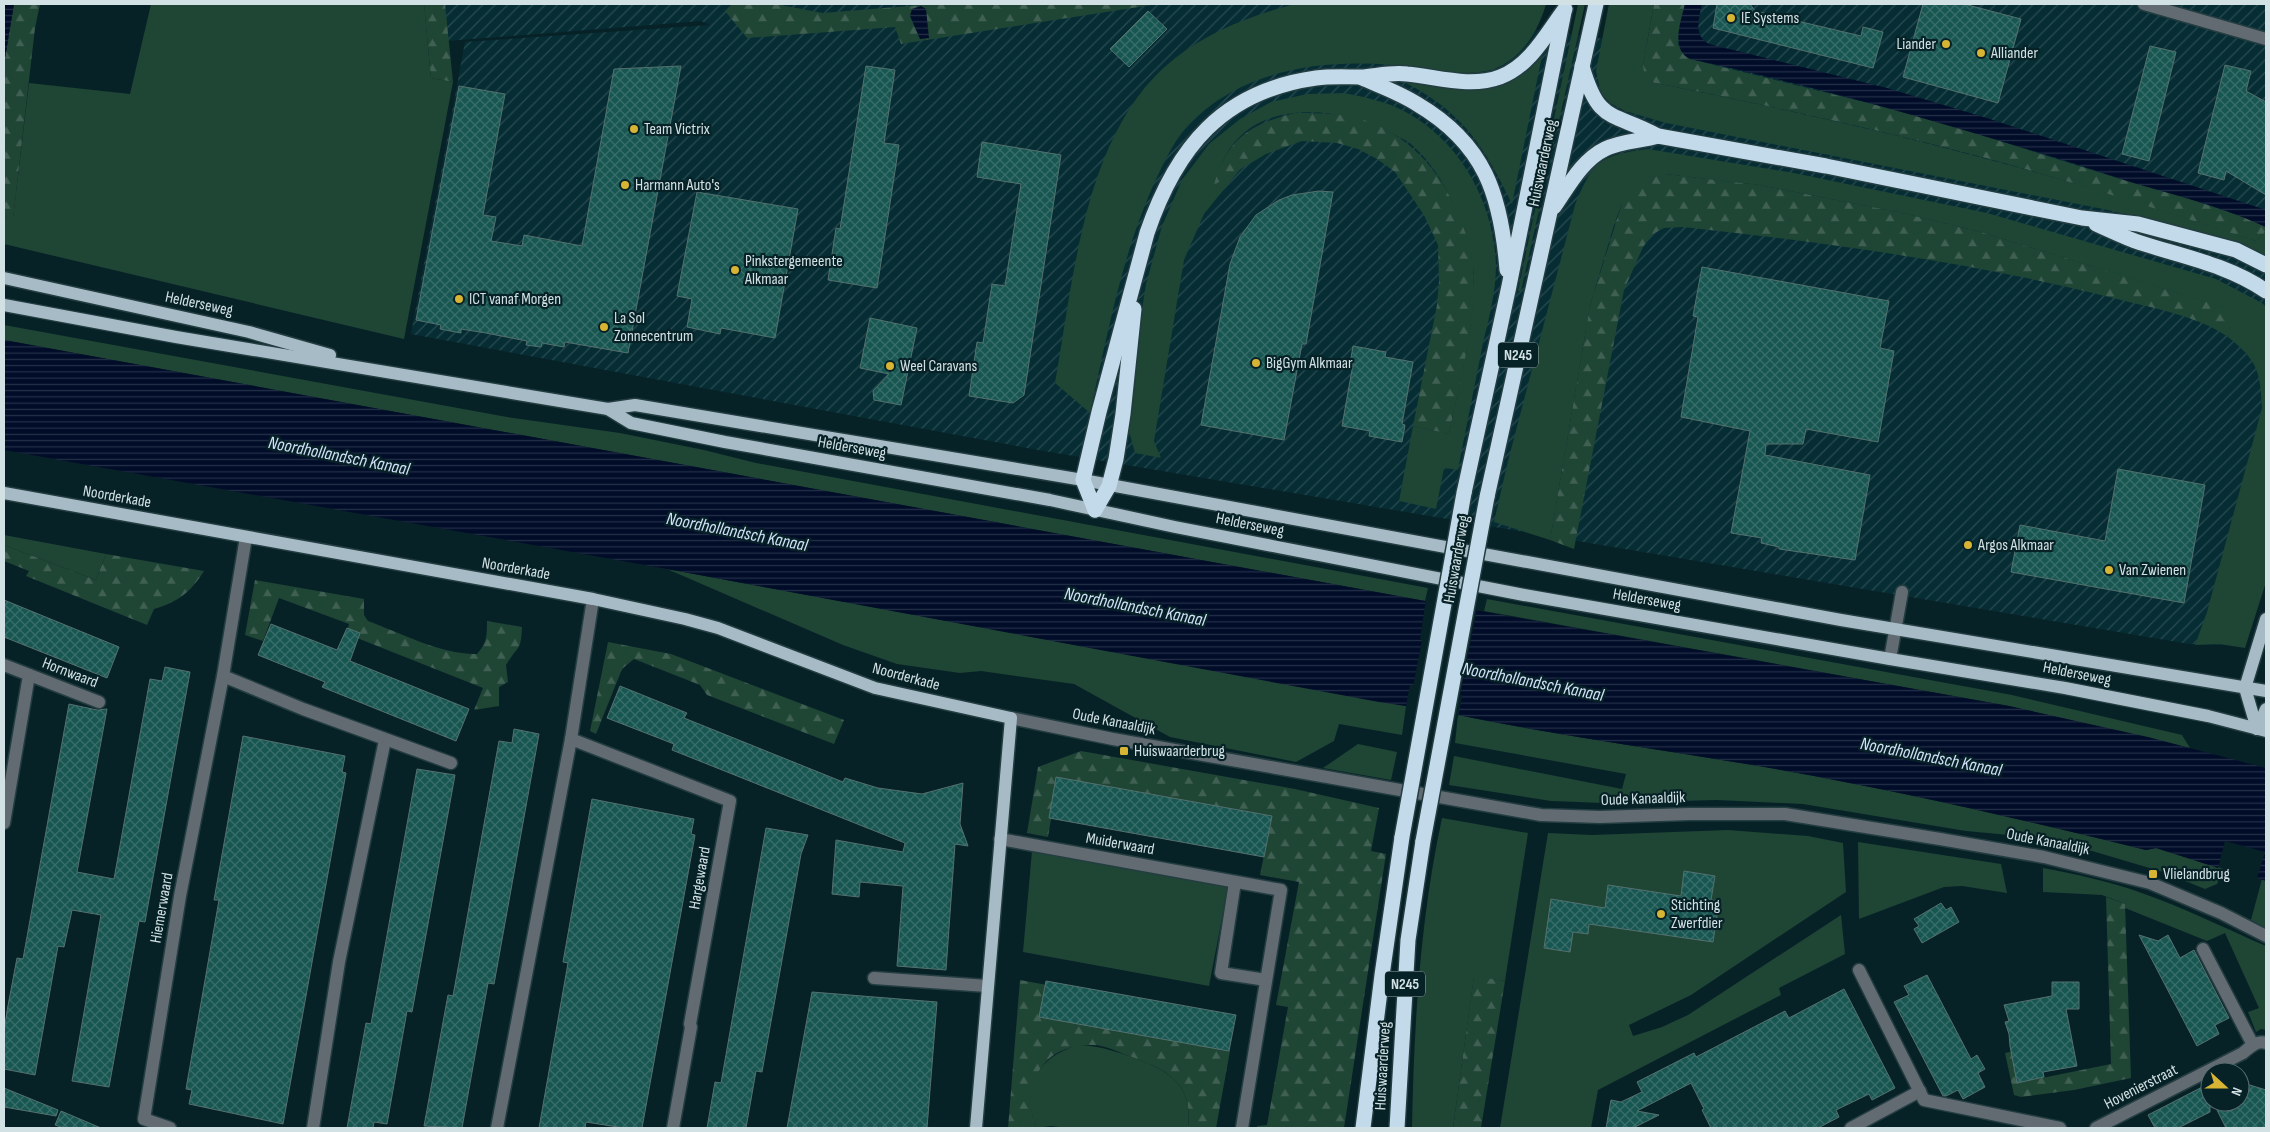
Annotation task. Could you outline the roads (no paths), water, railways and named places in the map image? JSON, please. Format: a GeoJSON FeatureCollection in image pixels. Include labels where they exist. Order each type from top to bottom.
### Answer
{"type":"FeatureCollection","features":[{"type":"Feature","properties":{"kind":"highway","name":"Huiswaarderweg"},"geometry":{"type":"LineString","coordinates":[[1398,1128],[1408,940],[1423,840],[1486,497],[1596,4]]}},
{"type":"Feature","properties":{"kind":"highway","name":"Huiswaarderweg"},"geometry":{"type":"LineString","coordinates":[[1364,1128],[1383,965],[1402,837],[1464,493],[1509,286],[1565,6]]}},
{"type":"Feature","properties":{"kind":"highway"},"geometry":{"type":"LineString","coordinates":[[1095,510],[1083,480],[1098,412],[1138,266],[1157,205],[1171,176],[1190,146],[1214,121],[1247,100],[1277,87],[1315,78],[1405,73],[1473,82],[1501,77],[1525,61],[1565,6]]}},
{"type":"Feature","properties":{"kind":"highway"},"geometry":{"type":"LineString","coordinates":[[1582,66],[1593,98],[1606,113],[1637,124],[1658,136],[1826,166],[2082,218],[2138,224],[2236,250],[2266,265]]}},
{"type":"Feature","properties":{"kind":"highway"},"geometry":{"type":"LineString","coordinates":[[1360,77],[1415,102],[1437,116],[1463,141],[1473,155],[1489,180],[1500,211],[1509,286]]}},
{"type":"Feature","properties":{"kind":"highway"},"geometry":{"type":"LineString","coordinates":[[1550,212],[1583,166],[1595,155],[1606,148],[1658,136]]}},
{"type":"Feature","properties":{"kind":"highway"},"geometry":{"type":"LineString","coordinates":[[2082,218],[2134,240],[2214,265],[2246,278],[2266,290]]}},
{"type":"Feature","properties":{"kind":"highway"},"geometry":{"type":"LineString","coordinates":[[1095,510],[1109,486],[1116,459],[1123,414],[1138,266]]}},
{"type":"Feature","properties":{"kind":"main road","name":"Helderseweg"},"geometry":{"type":"LineString","coordinates":[[4,278],[250,332],[386,371]]}},
{"type":"Feature","properties":{"kind":"main road","name":"Helderseweg"},"geometry":{"type":"LineString","coordinates":[[4,305],[176,337],[608,409],[635,405],[1083,480],[1895,630],[2266,691]]}},
{"type":"Feature","properties":{"kind":"main road","name":"Helderseweg"},"geometry":{"type":"LineString","coordinates":[[608,409],[630,422],[640,424],[1050,500],[1414,574],[1890,659],[2065,688],[2208,716],[2261,730]]}},
{"type":"Feature","properties":{"kind":"main road","name":"Noorderkade"},"geometry":{"type":"LineString","coordinates":[[4,493],[593,599],[685,619],[718,628],[875,688],[1011,718]]}},
{"type":"Feature","properties":{"kind":"main road"},"geometry":{"type":"LineString","coordinates":[[2261,730],[2245,688],[2266,619]]}},
{"type":"Feature","properties":{"kind":"main road"},"geometry":{"type":"LineString","coordinates":[[2261,730],[2266,710]]}},
{"type":"Feature","properties":{"kind":"main road"},"geometry":{"type":"LineString","coordinates":[[976,1128],[1011,718]]}},
{"type":"Feature","properties":{"kind":"street"},"geometry":{"type":"LineString","coordinates":[[2144,4],[2266,39]]}},
{"type":"Feature","properties":{"kind":"street","name":"Hiemerwaard"},"geometry":{"type":"LineString","coordinates":[[170,1128],[144,1118],[180,896],[223,676],[246,537]]}},
{"type":"Feature","properties":{"kind":"street"},"geometry":{"type":"LineString","coordinates":[[1890,659],[1902,592]]}},
{"type":"Feature","properties":{"kind":"street"},"geometry":{"type":"LineString","coordinates":[[498,1128],[571,738],[593,599]]}},
{"type":"Feature","properties":{"kind":"street","name":"Hornwaard"},"geometry":{"type":"LineString","coordinates":[[4,665],[99,702]]}},
{"type":"Feature","properties":{"kind":"street","name":"Hornwaard"},"geometry":{"type":"LineString","coordinates":[[4,823],[29,675]]}},
{"type":"Feature","properties":{"kind":"street"},"geometry":{"type":"LineString","coordinates":[[223,676],[303,709],[451,763]]}},
{"type":"Feature","properties":{"kind":"street","name":"Oude Kanaaldijk"},"geometry":{"type":"LineString","coordinates":[[1011,718],[1113,739],[1541,815],[1600,817],[1689,814],[1785,814],[1997,849],[2060,860],[2150,883],[2221,913],[2266,936]]}},
{"type":"Feature","properties":{"kind":"street","name":"Hargewaard"},"geometry":{"type":"LineString","coordinates":[[571,738],[730,801],[690,1024],[674,1128]]}},
{"type":"Feature","properties":{"kind":"street"},"geometry":{"type":"LineString","coordinates":[[313,1128],[340,962],[385,740]]}},
{"type":"Feature","properties":{"kind":"street","name":"Muiderwaard"},"geometry":{"type":"LineString","coordinates":[[1000,840],[1281,890],[1242,1128]]}},
{"type":"Feature","properties":{"kind":"street"},"geometry":{"type":"LineString","coordinates":[[1235,882],[1221,973],[1266,980]]}},
{"type":"Feature","properties":{"kind":"street"},"geometry":{"type":"LineString","coordinates":[[2203,950],[2253,1045]]}},
{"type":"Feature","properties":{"kind":"street"},"geometry":{"type":"LineString","coordinates":[[1859,970],[1924,1100],[2060,1128]]}},
{"type":"Feature","properties":{"kind":"street"},"geometry":{"type":"LineString","coordinates":[[874,978],[987,986]]}},
{"type":"Feature","properties":{"kind":"street","name":"Hovenierstraat"},"geometry":{"type":"LineString","coordinates":[[2096,1128],[2243,1052],[2253,1045],[2261,1042],[2266,1043]]}},
{"type":"Feature","properties":{"kind":"street"},"geometry":{"type":"LineString","coordinates":[[1851,1128],[1920,1091]]}},
{"type":"Feature","properties":{"kind":"water"},"geometry":{"type":"Polygon","coordinates":[[[4,4],[14,4],[4,64],[4,4]]]}},
{"type":"Feature","properties":{"kind":"water"},"geometry":{"type":"Polygon","coordinates":[[[1685,4],[1702,4],[1698,26],[1701,36],[1709,44],[1887,88],[1987,118],[2266,210],[2266,227],[2209,205],[1955,127],[1797,84],[1690,59],[1680,49],[1678,34],[1685,4]]]}},
{"type":"Feature","properties":{"kind":"water"},"geometry":{"type":"Polygon","coordinates":[[[921,6],[926,9],[929,38],[920,39],[910,16],[912,9],[921,6]]]}},
{"type":"Feature","properties":{"kind":"water","name":"Noordhollandsch Kanaal"},"geometry":{"type":"Polygon","coordinates":[[[4,340],[1425,601],[2009,706],[2148,737],[2266,768],[2266,881],[2257,878],[2265,852],[2225,841],[2218,868],[2156,848],[2146,850],[1919,797],[1781,770],[1458,715],[1462,695],[1410,685],[1406,706],[1379,702],[667,569],[4,450],[4,340]]]}},
{"type":"Feature","properties":{"kind":"place","name":"IE Systems"},"geometry":{"type":"Point","coordinates":[1731,18]}},
{"type":"Feature","properties":{"kind":"place","name":"Liander"},"geometry":{"type":"Point","coordinates":[1946,44]}},
{"type":"Feature","properties":{"kind":"place","name":"Alliander"},"geometry":{"type":"Point","coordinates":[1981,53]}},
{"type":"Feature","properties":{"kind":"place","name":"Team Victrix"},"geometry":{"type":"Point","coordinates":[634,129]}},
{"type":"Feature","properties":{"kind":"place","name":"Harmann Auto's"},"geometry":{"type":"Point","coordinates":[625,185]}},
{"type":"Feature","properties":{"kind":"place","name":"Pinkstergemeente Alkmaar"},"geometry":{"type":"Point","coordinates":[735,270]}},
{"type":"Feature","properties":{"kind":"place","name":"ICT vanaf Morgen"},"geometry":{"type":"Point","coordinates":[459,299]}},
{"type":"Feature","properties":{"kind":"place","name":"La Sol Zonnecentrum"},"geometry":{"type":"Point","coordinates":[604,327]}},
{"type":"Feature","properties":{"kind":"place","name":"BigGym Alkmaar"},"geometry":{"type":"Point","coordinates":[1256,363]}},
{"type":"Feature","properties":{"kind":"place","name":"Weel Caravans"},"geometry":{"type":"Point","coordinates":[890,366]}},
{"type":"Feature","properties":{"kind":"place","name":"Argos Alkmaar"},"geometry":{"type":"Point","coordinates":[1968,545]}},
{"type":"Feature","properties":{"kind":"place","name":"Van Zwienen"},"geometry":{"type":"Point","coordinates":[2109,570]}},
{"type":"Feature","properties":{"kind":"place","name":"Huiswaarderbrug"},"geometry":{"type":"Point","coordinates":[1124,751]}},
{"type":"Feature","properties":{"kind":"place","name":"Vlielandbrug"},"geometry":{"type":"Point","coordinates":[2153,874]}},
{"type":"Feature","properties":{"kind":"place","name":"Stichting Zwerfdier"},"geometry":{"type":"Point","coordinates":[1661,914]}}]}
